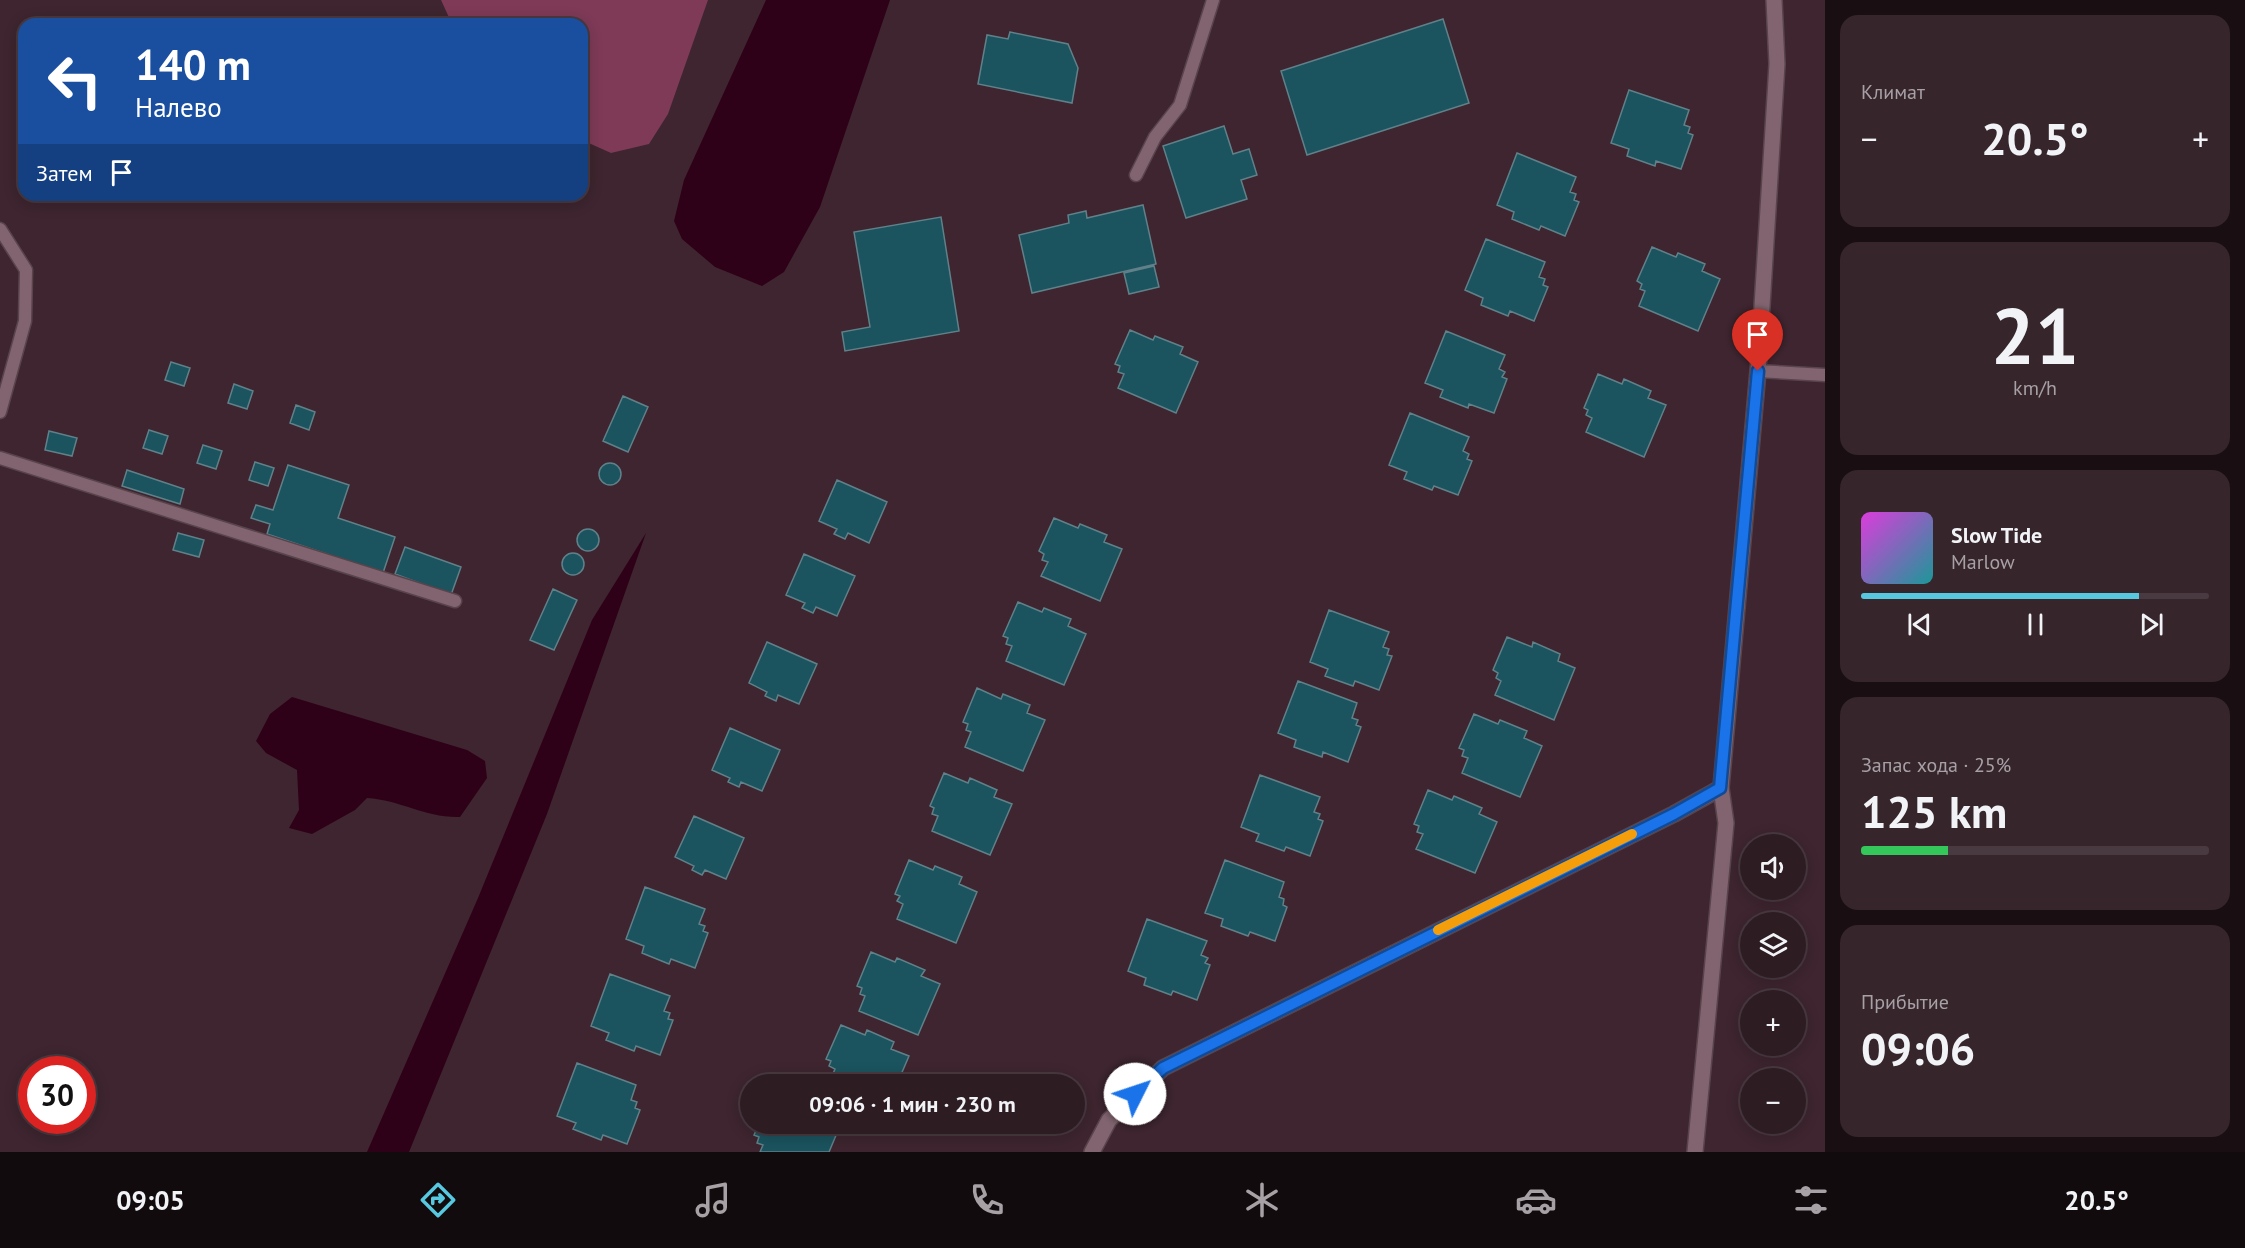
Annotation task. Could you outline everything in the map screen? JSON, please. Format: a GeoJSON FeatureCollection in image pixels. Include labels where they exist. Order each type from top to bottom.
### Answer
{"type":"FeatureCollection","features":[{"type":"Feature","properties":{"kind":"street"},"geometry":{"type":"LineString","coordinates":[[1695,1152],[1726,823],[1720,788],[1758,371],[1777,64],[1774,0]]}},
{"type":"Feature","properties":{"kind":"street"},"geometry":{"type":"LineString","coordinates":[[1092,1152],[1109,1120],[1163,1068],[1674,814],[1720,788]]}},
{"type":"Feature","properties":{"kind":"lane"},"geometry":{"type":"LineString","coordinates":[[1136,175],[1155,137],[1180,105],[1213,0]]}},
{"type":"Feature","properties":{"kind":"lane"},"geometry":{"type":"LineString","coordinates":[[0,229],[26,270],[25,321],[0,412]]}},
{"type":"Feature","properties":{"kind":"lane"},"geometry":{"type":"LineString","coordinates":[[1758,371],[1825,375]]}},
{"type":"Feature","properties":{"kind":"lane"},"geometry":{"type":"LineString","coordinates":[[0,458],[455,601]]}},
{"type":"Feature","properties":{"kind":"shaded area"},"geometry":{"type":"Polygon","coordinates":[[[441,0],[708,0],[668,114],[649,144],[611,153],[588,143],[588,18],[449,18],[441,0]]]}},
{"type":"Feature","properties":{"kind":"shaded area"},"geometry":{"type":"Polygon","coordinates":[[[766,0],[890,0],[820,207],[784,272],[762,286],[715,267],[682,239],[674,221],[684,180],[766,0]]]}},
{"type":"Feature","properties":{"kind":"shaded area"},"geometry":{"type":"Polygon","coordinates":[[[646,533],[547,814],[409,1152],[367,1152],[478,898],[592,620],[646,533]]]}},
{"type":"Feature","properties":{"kind":"shaded area"},"geometry":{"type":"Polygon","coordinates":[[[292,697],[467,750],[485,761],[487,778],[460,817],[435,815],[379,799],[367,798],[355,810],[312,834],[289,828],[299,810],[297,770],[266,753],[256,741],[270,714],[292,697]]]}},
{"type":"Feature","properties":{"kind":"building"},"geometry":{"type":"Polygon","coordinates":[[[1443,19],[1469,103],[1307,155],[1281,71],[1443,19]]]}},
{"type":"Feature","properties":{"kind":"building"},"geometry":{"type":"Polygon","coordinates":[[[1010,32],[1068,44],[1078,68],[1072,103],[978,84],[987,35],[1008,39],[1010,32]]]}},
{"type":"Feature","properties":{"kind":"building"},"geometry":{"type":"Polygon","coordinates":[[[1629,90],[1689,110],[1684,125],[1690,127],[1688,133],[1693,135],[1681,169],[1656,161],[1655,166],[1627,156],[1629,149],[1611,143],[1629,90]]]}},
{"type":"Feature","properties":{"kind":"building"},"geometry":{"type":"Polygon","coordinates":[[[1224,126],[1233,154],[1249,149],[1257,175],[1241,180],[1247,199],[1186,218],[1163,146],[1224,126]]]}},
{"type":"Feature","properties":{"kind":"building"},"geometry":{"type":"Polygon","coordinates":[[[1517,153],[1576,177],[1570,192],[1576,194],[1574,200],[1579,202],[1565,236],[1541,226],[1539,230],[1512,219],[1514,212],[1497,205],[1517,153]]]}},
{"type":"Feature","properties":{"kind":"building"},"geometry":{"type":"Polygon","coordinates":[[[1143,205],[1156,264],[1032,293],[1019,235],[1069,223],[1068,215],[1086,211],[1087,218],[1143,205]]]}},
{"type":"Feature","properties":{"kind":"building"},"geometry":{"type":"Polygon","coordinates":[[[941,217],[959,331],[845,351],[842,332],[870,327],[854,232],[941,217]]]}},
{"type":"Feature","properties":{"kind":"building"},"geometry":{"type":"Polygon","coordinates":[[[1486,239],[1545,262],[1539,277],[1545,279],[1543,285],[1548,287],[1534,321],[1510,311],[1508,316],[1481,305],[1483,298],[1465,290],[1486,239]]]}},
{"type":"Feature","properties":{"kind":"building"},"geometry":{"type":"Polygon","coordinates":[[[1652,247],[1676,257],[1678,253],[1705,264],[1702,271],[1720,279],[1698,331],[1639,306],[1645,291],[1640,289],[1642,284],[1637,281],[1652,247]]]}},
{"type":"Feature","properties":{"kind":"building"},"geometry":{"type":"Polygon","coordinates":[[[1154,266],[1159,287],[1129,294],[1124,273],[1154,266]]]}},
{"type":"Feature","properties":{"kind":"building"},"geometry":{"type":"Polygon","coordinates":[[[1130,330],[1153,340],[1155,336],[1183,347],[1180,354],[1198,362],[1176,413],[1118,388],[1124,374],[1118,372],[1120,366],[1115,364],[1130,330]]]}},
{"type":"Feature","properties":{"kind":"building"},"geometry":{"type":"Polygon","coordinates":[[[1446,331],[1505,355],[1499,369],[1505,372],[1502,377],[1507,379],[1494,413],[1469,404],[1468,408],[1440,397],[1443,390],[1425,383],[1446,331]]]}},
{"type":"Feature","properties":{"kind":"building"},"geometry":{"type":"Polygon","coordinates":[[[171,362],[190,368],[184,386],[165,380],[171,362]]]}},
{"type":"Feature","properties":{"kind":"building"},"geometry":{"type":"Polygon","coordinates":[[[1598,374],[1622,384],[1624,379],[1651,391],[1648,398],[1666,405],[1644,457],[1586,432],[1592,418],[1586,415],[1588,410],[1584,408],[1598,374]]]}},
{"type":"Feature","properties":{"kind":"building"},"geometry":{"type":"Polygon","coordinates":[[[234,384],[253,391],[247,409],[228,403],[234,384]]]}},
{"type":"Feature","properties":{"kind":"building"},"geometry":{"type":"Polygon","coordinates":[[[623,396],[648,407],[628,452],[603,441],[623,396]]]}},
{"type":"Feature","properties":{"kind":"building"},"geometry":{"type":"Polygon","coordinates":[[[296,405],[315,412],[309,430],[290,423],[296,405]]]}},
{"type":"Feature","properties":{"kind":"building"},"geometry":{"type":"Polygon","coordinates":[[[1410,413],[1469,437],[1463,451],[1469,454],[1467,459],[1472,461],[1458,495],[1434,486],[1432,490],[1404,479],[1407,472],[1389,465],[1410,413]]]}},
{"type":"Feature","properties":{"kind":"building"},"geometry":{"type":"Polygon","coordinates":[[[149,430],[168,436],[162,454],[143,448],[149,430]]]}},
{"type":"Feature","properties":{"kind":"building"},"geometry":{"type":"Polygon","coordinates":[[[49,431],[77,438],[72,456],[45,450],[49,431]]]}},
{"type":"Feature","properties":{"kind":"building"},"geometry":{"type":"Polygon","coordinates":[[[203,445],[222,451],[216,469],[197,463],[203,445]]]}},
{"type":"Feature","properties":{"kind":"building"},"geometry":{"type":"Polygon","coordinates":[[[255,462],[274,468],[268,486],[249,480],[255,462]]]}},
{"type":"Feature","properties":{"kind":"building"},"geometry":{"type":"Polygon","coordinates":[[[610,463],[618,466],[621,474],[618,482],[610,485],[602,482],[599,474],[602,466],[610,463]]]}},
{"type":"Feature","properties":{"kind":"building"},"geometry":{"type":"Polygon","coordinates":[[[288,465],[349,485],[338,518],[395,537],[383,573],[267,534],[270,524],[251,518],[256,505],[273,510],[288,465]]]}},
{"type":"Feature","properties":{"kind":"building"},"geometry":{"type":"Polygon","coordinates":[[[127,470],[184,489],[180,504],[122,486],[127,470]]]}},
{"type":"Feature","properties":{"kind":"building"},"geometry":{"type":"Polygon","coordinates":[[[837,480],[887,502],[869,543],[848,533],[845,539],[834,534],[837,529],[819,521],[837,480]]]}},
{"type":"Feature","properties":{"kind":"building"},"geometry":{"type":"Polygon","coordinates":[[[1054,518],[1078,528],[1080,524],[1107,535],[1104,542],[1122,549],[1100,601],[1041,576],[1048,562],[1042,560],[1044,554],[1039,551],[1054,518]]]}},
{"type":"Feature","properties":{"kind":"building"},"geometry":{"type":"Polygon","coordinates":[[[588,529],[596,532],[599,540],[596,548],[588,551],[580,548],[577,540],[580,532],[588,529]]]}},
{"type":"Feature","properties":{"kind":"building"},"geometry":{"type":"Polygon","coordinates":[[[178,533],[204,540],[199,557],[173,550],[178,533]]]}},
{"type":"Feature","properties":{"kind":"building"},"geometry":{"type":"Polygon","coordinates":[[[405,547],[461,567],[451,595],[395,574],[405,547]]]}},
{"type":"Feature","properties":{"kind":"building"},"geometry":{"type":"Polygon","coordinates":[[[573,553],[581,556],[584,564],[581,572],[573,575],[565,572],[562,564],[565,556],[573,553]]]}},
{"type":"Feature","properties":{"kind":"building"},"geometry":{"type":"Polygon","coordinates":[[[804,554],[855,576],[837,616],[816,607],[813,613],[802,608],[805,603],[786,595],[804,554]]]}},
{"type":"Feature","properties":{"kind":"building"},"geometry":{"type":"Polygon","coordinates":[[[553,589],[577,600],[554,650],[530,640],[553,589]]]}},
{"type":"Feature","properties":{"kind":"building"},"geometry":{"type":"Polygon","coordinates":[[[1018,602],[1042,612],[1044,608],[1071,619],[1068,626],[1086,634],[1064,685],[1006,661],[1012,646],[1006,644],[1008,638],[1003,636],[1018,602]]]}},
{"type":"Feature","properties":{"kind":"building"},"geometry":{"type":"Polygon","coordinates":[[[1329,610],[1389,632],[1383,647],[1389,649],[1387,655],[1392,656],[1379,690],[1355,681],[1353,686],[1325,676],[1328,669],[1310,662],[1329,610]]]}},
{"type":"Feature","properties":{"kind":"building"},"geometry":{"type":"Polygon","coordinates":[[[1507,637],[1532,647],[1533,642],[1560,654],[1558,661],[1575,668],[1554,720],[1495,695],[1501,681],[1496,678],[1498,673],[1493,670],[1507,637]]]}},
{"type":"Feature","properties":{"kind":"building"},"geometry":{"type":"Polygon","coordinates":[[[767,642],[817,664],[799,704],[778,695],[776,701],[765,696],[767,692],[749,683],[767,642]]]}},
{"type":"Feature","properties":{"kind":"building"},"geometry":{"type":"Polygon","coordinates":[[[1298,681],[1357,703],[1352,718],[1358,720],[1356,725],[1361,727],[1348,762],[1323,752],[1322,757],[1294,747],[1296,740],[1278,733],[1298,681]]]}},
{"type":"Feature","properties":{"kind":"building"},"geometry":{"type":"Polygon","coordinates":[[[977,688],[1001,699],[1003,694],[1030,705],[1027,713],[1045,720],[1023,771],[965,747],[971,732],[966,730],[968,724],[963,722],[977,688]]]}},
{"type":"Feature","properties":{"kind":"building"},"geometry":{"type":"Polygon","coordinates":[[[1474,714],[1498,724],[1500,720],[1527,731],[1524,738],[1542,746],[1520,797],[1462,773],[1468,758],[1462,756],[1464,750],[1459,748],[1474,714]]]}},
{"type":"Feature","properties":{"kind":"building"},"geometry":{"type":"Polygon","coordinates":[[[730,728],[780,750],[762,791],[741,782],[739,787],[728,782],[730,778],[712,770],[730,728]]]}},
{"type":"Feature","properties":{"kind":"building"},"geometry":{"type":"Polygon","coordinates":[[[944,773],[968,783],[970,778],[997,790],[994,797],[1012,804],[990,855],[932,831],[938,816],[932,814],[934,808],[930,806],[944,773]]]}},
{"type":"Feature","properties":{"kind":"building"},"geometry":{"type":"Polygon","coordinates":[[[1260,775],[1320,797],[1314,812],[1320,814],[1318,819],[1323,821],[1310,856],[1286,847],[1284,851],[1256,841],[1259,834],[1241,827],[1260,775]]]}},
{"type":"Feature","properties":{"kind":"building"},"geometry":{"type":"Polygon","coordinates":[[[1428,790],[1452,800],[1454,796],[1482,808],[1479,814],[1497,822],[1475,873],[1416,849],[1423,834],[1417,832],[1419,826],[1414,824],[1428,790]]]}},
{"type":"Feature","properties":{"kind":"building"},"geometry":{"type":"Polygon","coordinates":[[[694,816],[744,838],[726,879],[705,870],[702,875],[692,870],[694,866],[675,857],[694,816]]]}},
{"type":"Feature","properties":{"kind":"building"},"geometry":{"type":"Polygon","coordinates":[[[909,860],[933,870],[935,866],[962,877],[959,884],[977,892],[956,943],[897,919],[903,904],[897,901],[900,896],[895,894],[909,860]]]}},
{"type":"Feature","properties":{"kind":"building"},"geometry":{"type":"Polygon","coordinates":[[[1225,860],[1284,882],[1279,897],[1284,899],[1283,905],[1287,907],[1275,941],[1250,932],[1248,936],[1221,926],[1223,919],[1205,913],[1225,860]]]}},
{"type":"Feature","properties":{"kind":"building"},"geometry":{"type":"Polygon","coordinates":[[[645,887],[705,909],[699,924],[705,926],[703,931],[708,933],[695,968],[671,959],[669,964],[642,953],[644,946],[626,939],[645,887]]]}},
{"type":"Feature","properties":{"kind":"building"},"geometry":{"type":"Polygon","coordinates":[[[1147,919],[1207,941],[1201,955],[1208,958],[1205,963],[1210,965],[1197,1000],[1173,991],[1171,995],[1144,985],[1146,978],[1128,971],[1147,919]]]}},
{"type":"Feature","properties":{"kind":"building"},"geometry":{"type":"Polygon","coordinates":[[[871,952],[895,962],[897,958],[925,970],[921,976],[940,984],[918,1035],[859,1011],[865,996],[860,994],[862,988],[857,986],[871,952]]]}},
{"type":"Feature","properties":{"kind":"building"},"geometry":{"type":"Polygon","coordinates":[[[610,974],[670,996],[664,1011],[670,1013],[668,1019],[673,1020],[660,1055],[636,1046],[634,1051],[606,1040],[609,1033],[591,1026],[610,974]]]}},
{"type":"Feature","properties":{"kind":"building"},"geometry":{"type":"Polygon","coordinates":[[[841,1025],[865,1035],[867,1030],[894,1042],[891,1049],[909,1056],[901,1074],[833,1074],[835,1069],[829,1066],[831,1061],[826,1059],[841,1025]]]}},
{"type":"Feature","properties":{"kind":"building"},"geometry":{"type":"Polygon","coordinates":[[[577,1063],[636,1085],[631,1100],[637,1102],[635,1108],[640,1110],[627,1144],[603,1135],[601,1140],[573,1129],[576,1123],[557,1116],[577,1063]]]}},
{"type":"Feature","properties":{"kind":"building"},"geometry":{"type":"Polygon","coordinates":[[[837,1134],[829,1152],[760,1152],[763,1145],[757,1143],[759,1137],[754,1135],[837,1134]]]}},
{"type":"Feature","properties":{"kind":"slow traffic"},"geometry":{"type":"LineString","coordinates":[[1438,930],[1632,834]]}},
{"type":"Feature","properties":{"kind":"route"},"geometry":{"type":"LineString","coordinates":[[1135,1094],[1163,1068],[1674,814],[1720,788],[1758,371]]}}]}
